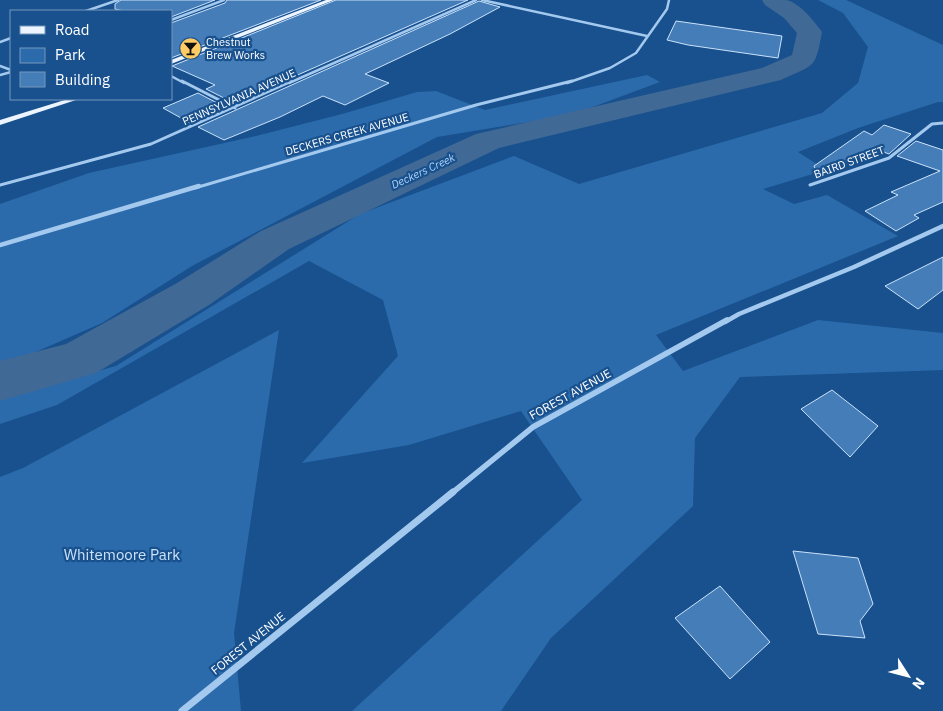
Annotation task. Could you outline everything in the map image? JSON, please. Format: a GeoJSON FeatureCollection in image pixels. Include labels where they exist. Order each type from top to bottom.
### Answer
{"type":"FeatureCollection","features":[{"type":"Feature","properties":{"kind":"main road"},"geometry":{"type":"LineString","coordinates":[[172,62],[331,0]]}},
{"type":"Feature","properties":{"kind":"main road"},"geometry":{"type":"LineString","coordinates":[[0,123],[72,100]]}},
{"type":"Feature","properties":{"kind":"street"},"geometry":{"type":"LineString","coordinates":[[89,10],[118,0]]}},
{"type":"Feature","properties":{"kind":"street"},"geometry":{"type":"LineString","coordinates":[[172,20],[224,0]]}},
{"type":"Feature","properties":{"kind":"street","name":"PENNSYLVANIA AVENUE"},"geometry":{"type":"LineString","coordinates":[[0,185],[151,144],[476,0]]}},
{"type":"Feature","properties":{"kind":"street"},"geometry":{"type":"LineString","coordinates":[[482,0],[647,36]]}},
{"type":"Feature","properties":{"kind":"street","name":"DECKERS CREEK AVENUE"},"geometry":{"type":"LineString","coordinates":[[0,245],[449,113],[578,80],[610,68],[636,53],[667,9],[668,0]]}},
{"type":"Feature","properties":{"kind":"street"},"geometry":{"type":"LineString","coordinates":[[172,76],[235,108]]}},
{"type":"Feature","properties":{"kind":"street","name":"BAIRD STREET"},"geometry":{"type":"LineString","coordinates":[[810,185],[889,158],[932,124],[943,123]]}},
{"type":"Feature","properties":{"kind":"street","name":"FOREST AVENUE"},"geometry":{"type":"LineString","coordinates":[[182,711],[533,427],[739,314],[943,226]]}},
{"type":"Feature","properties":{"kind":"green space"},"geometry":{"type":"Polygon","coordinates":[[[818,0],[846,0],[943,45],[943,102],[858,128],[798,152],[826,170],[763,189],[794,204],[827,195],[898,236],[656,335],[683,371],[818,320],[943,333],[943,370],[740,377],[695,438],[693,506],[551,638],[501,711],[352,711],[582,500],[521,411],[409,445],[302,463],[398,356],[383,300],[309,261],[57,405],[0,424],[0,398],[116,366],[360,214],[514,156],[579,184],[822,113],[858,83],[868,47],[843,13],[818,0]]]}},
{"type":"Feature","properties":{"kind":"green space"},"geometry":{"type":"Polygon","coordinates":[[[647,75],[660,82],[571,115],[437,137],[192,266],[102,323],[31,354],[0,362],[0,204],[89,173],[256,136],[417,92],[436,91],[485,110],[647,75]]]}},
{"type":"Feature","properties":{"kind":"green space","name":"Whitemoore Park"},"geometry":{"type":"Polygon","coordinates":[[[279,330],[234,633],[241,711],[0,711],[0,477],[23,468],[279,330]]]}},
{"type":"Feature","properties":{"kind":"building"},"geometry":{"type":"Polygon","coordinates":[[[121,0],[215,0],[172,17],[172,10],[120,10],[115,9],[115,4],[121,0]]]}},
{"type":"Feature","properties":{"kind":"building"},"geometry":{"type":"Polygon","coordinates":[[[227,0],[321,0],[172,58],[172,23],[225,3],[227,0]]]}},
{"type":"Feature","properties":{"kind":"building"},"geometry":{"type":"Polygon","coordinates":[[[336,0],[468,0],[234,103],[206,89],[215,85],[172,66],[336,0]]]}},
{"type":"Feature","properties":{"kind":"building"},"geometry":{"type":"Polygon","coordinates":[[[479,1],[500,7],[450,34],[365,74],[389,83],[345,105],[323,96],[280,117],[224,140],[198,127],[479,1]]]}},
{"type":"Feature","properties":{"kind":"building"},"geometry":{"type":"Polygon","coordinates":[[[676,21],[782,36],[778,58],[688,45],[667,40],[676,21]]]}},
{"type":"Feature","properties":{"kind":"building"},"geometry":{"type":"Polygon","coordinates":[[[198,93],[225,107],[190,123],[163,108],[198,93]]]}},
{"type":"Feature","properties":{"kind":"building"},"geometry":{"type":"Polygon","coordinates":[[[884,125],[911,134],[889,154],[881,151],[816,171],[814,166],[864,131],[872,135],[884,125]]]}},
{"type":"Feature","properties":{"kind":"building"},"geometry":{"type":"Polygon","coordinates":[[[916,141],[943,150],[943,202],[914,215],[919,218],[896,231],[865,211],[898,195],[891,192],[940,171],[897,156],[916,141]]]}},
{"type":"Feature","properties":{"kind":"building"},"geometry":{"type":"Polygon","coordinates":[[[943,257],[943,290],[918,309],[885,286],[943,257]]]}},
{"type":"Feature","properties":{"kind":"building"},"geometry":{"type":"Polygon","coordinates":[[[832,390],[878,426],[850,457],[801,409],[832,390]]]}},
{"type":"Feature","properties":{"kind":"building"},"geometry":{"type":"Polygon","coordinates":[[[793,551],[858,558],[873,604],[860,621],[865,638],[818,634],[793,551]]]}},
{"type":"Feature","properties":{"kind":"building"},"geometry":{"type":"Polygon","coordinates":[[[720,586],[770,642],[730,679],[675,618],[720,586]]]}},
{"type":"Feature","properties":{"kind":"waterway","name":"Deckers Creek"},"geometry":{"type":"LineString","coordinates":[[0,381],[79,360],[193,294],[275,240],[488,141],[771,74],[804,59],[810,32],[792,13],[773,0]]}},
{"type":"Feature","properties":{"kind":"place","name":"Chestnut Brew Works"},"geometry":{"type":"Point","coordinates":[190,48]}}]}
